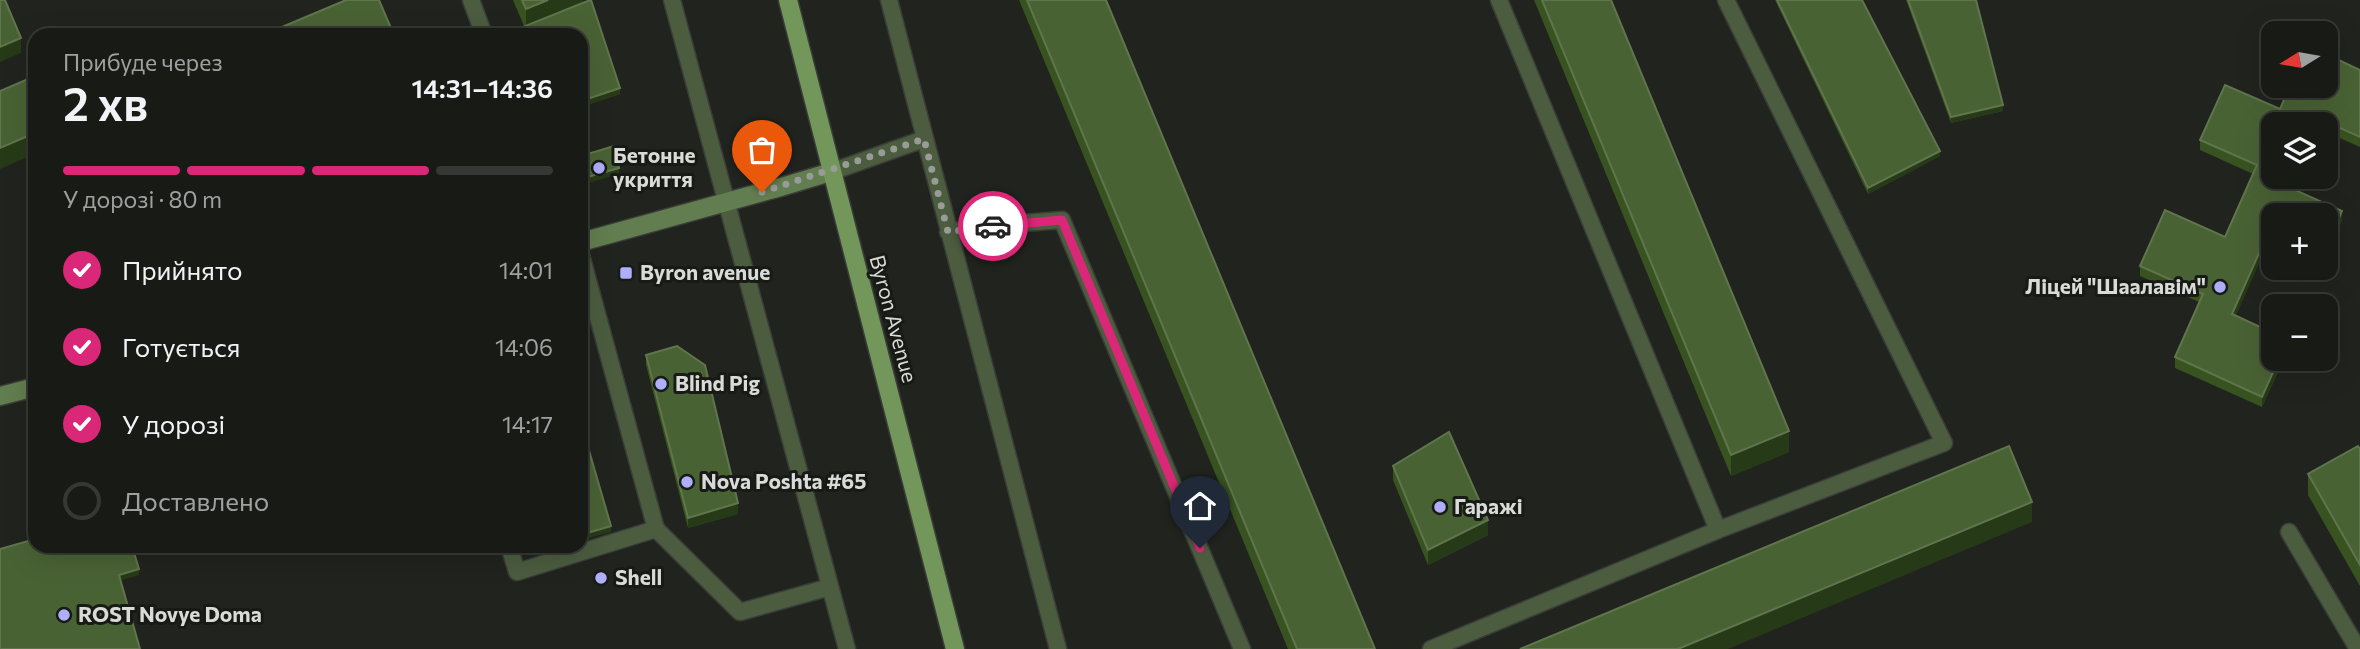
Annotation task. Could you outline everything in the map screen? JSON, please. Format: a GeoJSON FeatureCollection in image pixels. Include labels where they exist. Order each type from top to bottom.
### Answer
{"type":"FeatureCollection","features":[{"type":"Feature","properties":{"kind":"main road","name":"Byron Avenue"},"geometry":{"type":"LineString","coordinates":[[788,0],[955,649]]}},
{"type":"Feature","properties":{"kind":"main road"},"geometry":{"type":"LineString","coordinates":[[588,240],[831,172]]}},
{"type":"Feature","properties":{"kind":"main road"},"geometry":{"type":"LineString","coordinates":[[0,396],[28,389]]}},
{"type":"Feature","properties":{"kind":"lane"},"geometry":{"type":"LineString","coordinates":[[471,0],[481,28]]}},
{"type":"Feature","properties":{"kind":"lane"},"geometry":{"type":"LineString","coordinates":[[672,0],[847,649]]}},
{"type":"Feature","properties":{"kind":"lane"},"geometry":{"type":"LineString","coordinates":[[889,0],[1058,649]]}},
{"type":"Feature","properties":{"kind":"lane"},"geometry":{"type":"LineString","coordinates":[[1499,0],[1718,530]]}},
{"type":"Feature","properties":{"kind":"lane"},"geometry":{"type":"LineString","coordinates":[[1431,649],[1718,530],[1944,443],[1726,0]]}},
{"type":"Feature","properties":{"kind":"lane"},"geometry":{"type":"LineString","coordinates":[[831,172],[924,139]]}},
{"type":"Feature","properties":{"kind":"lane"},"geometry":{"type":"LineString","coordinates":[[948,232],[1062,220],[1242,649]]}},
{"type":"Feature","properties":{"kind":"lane"},"geometry":{"type":"LineString","coordinates":[[588,281],[656,529],[740,612],[831,587]]}},
{"type":"Feature","properties":{"kind":"lane"},"geometry":{"type":"LineString","coordinates":[[588,550],[656,529]]}},
{"type":"Feature","properties":{"kind":"lane"},"geometry":{"type":"LineString","coordinates":[[2289,532],[2358,649]]}},
{"type":"Feature","properties":{"kind":"lane"},"geometry":{"type":"LineString","coordinates":[[511,553],[517,572],[578,553]]}},
{"type":"Feature","properties":{"kind":"building"},"geometry":{"type":"Polygon","coordinates":[[[0,0],[5,0],[21,38],[0,47],[0,0]]]}},
{"type":"Feature","properties":{"kind":"building"},"geometry":{"type":"Polygon","coordinates":[[[346,0],[379,0],[391,28],[280,28],[346,0]]]}},
{"type":"Feature","properties":{"kind":"building"},"geometry":{"type":"Polygon","coordinates":[[[522,0],[548,0],[526,9],[522,0]]]}},
{"type":"Feature","properties":{"kind":"building"},"geometry":{"type":"Polygon","coordinates":[[[591,0],[620,88],[588,99],[588,28],[521,28],[591,0]]]}},
{"type":"Feature","properties":{"kind":"building"},"geometry":{"type":"Polygon","coordinates":[[[1027,0],[1106,0],[1375,649],[1297,649],[1027,0]]]}},
{"type":"Feature","properties":{"kind":"building"},"geometry":{"type":"Polygon","coordinates":[[[1542,0],[1611,0],[1789,431],[1731,455],[1542,0]]]}},
{"type":"Feature","properties":{"kind":"building"},"geometry":{"type":"Polygon","coordinates":[[[1777,0],[1862,0],[1940,151],[1868,188],[1777,0]]]}},
{"type":"Feature","properties":{"kind":"building"},"geometry":{"type":"Polygon","coordinates":[[[1908,0],[1976,0],[2003,105],[1951,117],[1908,0]]]}},
{"type":"Feature","properties":{"kind":"building","name":"Ліцей \"Шаалавім\""},"geometry":{"type":"Polygon","coordinates":[[[2338,60],[2360,70],[2360,137],[2338,127],[2338,112],[2261,112],[2261,189],[2293,189],[2324,203],[2261,203],[2261,249],[2232,314],[2261,327],[2261,371],[2274,371],[2262,397],[2175,357],[2203,294],[2140,266],[2165,210],[2225,237],[2257,165],[2200,140],[2225,85],[2280,109],[2285,98],[2338,98],[2338,60]]]}},
{"type":"Feature","properties":{"kind":"building"},"geometry":{"type":"Polygon","coordinates":[[[28,79],[28,136],[0,148],[0,91],[28,79]]]}},
{"type":"Feature","properties":{"kind":"building"},"geometry":{"type":"Polygon","coordinates":[[[614,146],[619,168],[588,177],[588,154],[614,146]]]}},
{"type":"Feature","properties":{"kind":"building"},"geometry":{"type":"Polygon","coordinates":[[[677,346],[705,365],[738,503],[688,518],[646,355],[677,346]]]}},
{"type":"Feature","properties":{"kind":"building","name":"Гаражі"},"geometry":{"type":"Polygon","coordinates":[[[1449,432],[1488,520],[1428,550],[1393,466],[1449,432]]]}},
{"type":"Feature","properties":{"kind":"building"},"geometry":{"type":"Polygon","coordinates":[[[2009,446],[2032,502],[1678,649],[1520,649],[2009,446]]]}},
{"type":"Feature","properties":{"kind":"building"},"geometry":{"type":"Polygon","coordinates":[[[2358,446],[2360,449],[2360,565],[2308,474],[2358,446]]]}},
{"type":"Feature","properties":{"kind":"building"},"geometry":{"type":"Polygon","coordinates":[[[588,447],[611,526],[588,533],[588,447]]]}},
{"type":"Feature","properties":{"kind":"building","name":"ROST Novye Doma"},"geometry":{"type":"Polygon","coordinates":[[[28,541],[28,553],[134,553],[139,569],[119,575],[140,649],[0,649],[0,549],[28,541]]]}},
{"type":"Feature","properties":{"kind":"way so far"},"geometry":{"type":"LineString","coordinates":[[762,192],[831,172],[924,139],[948,232],[993,226]]}},
{"type":"Feature","properties":{"kind":"place","name":"Бетонне укриття"},"geometry":{"type":"Point","coordinates":[599,168]}},
{"type":"Feature","properties":{"kind":"place","name":"Byron avenue"},"geometry":{"type":"Point","coordinates":[626,273]}},
{"type":"Feature","properties":{"kind":"place","name":"Ліцей \"Шаалавім\""},"geometry":{"type":"Point","coordinates":[2220,287]}},
{"type":"Feature","properties":{"kind":"place","name":"Blind Pig"},"geometry":{"type":"Point","coordinates":[661,384]}},
{"type":"Feature","properties":{"kind":"place","name":"Nova Poshta #65"},"geometry":{"type":"Point","coordinates":[687,482]}},
{"type":"Feature","properties":{"kind":"place","name":"Гаражі"},"geometry":{"type":"Point","coordinates":[1440,507]}},
{"type":"Feature","properties":{"kind":"place","name":"Shell"},"geometry":{"type":"Point","coordinates":[601,578]}},
{"type":"Feature","properties":{"kind":"place","name":"ROST Novye Doma"},"geometry":{"type":"Point","coordinates":[64,615]}},
{"type":"Feature","properties":{"kind":"route"},"geometry":{"type":"LineString","coordinates":[[993,226],[1062,220],[1200,548]]}}]}
